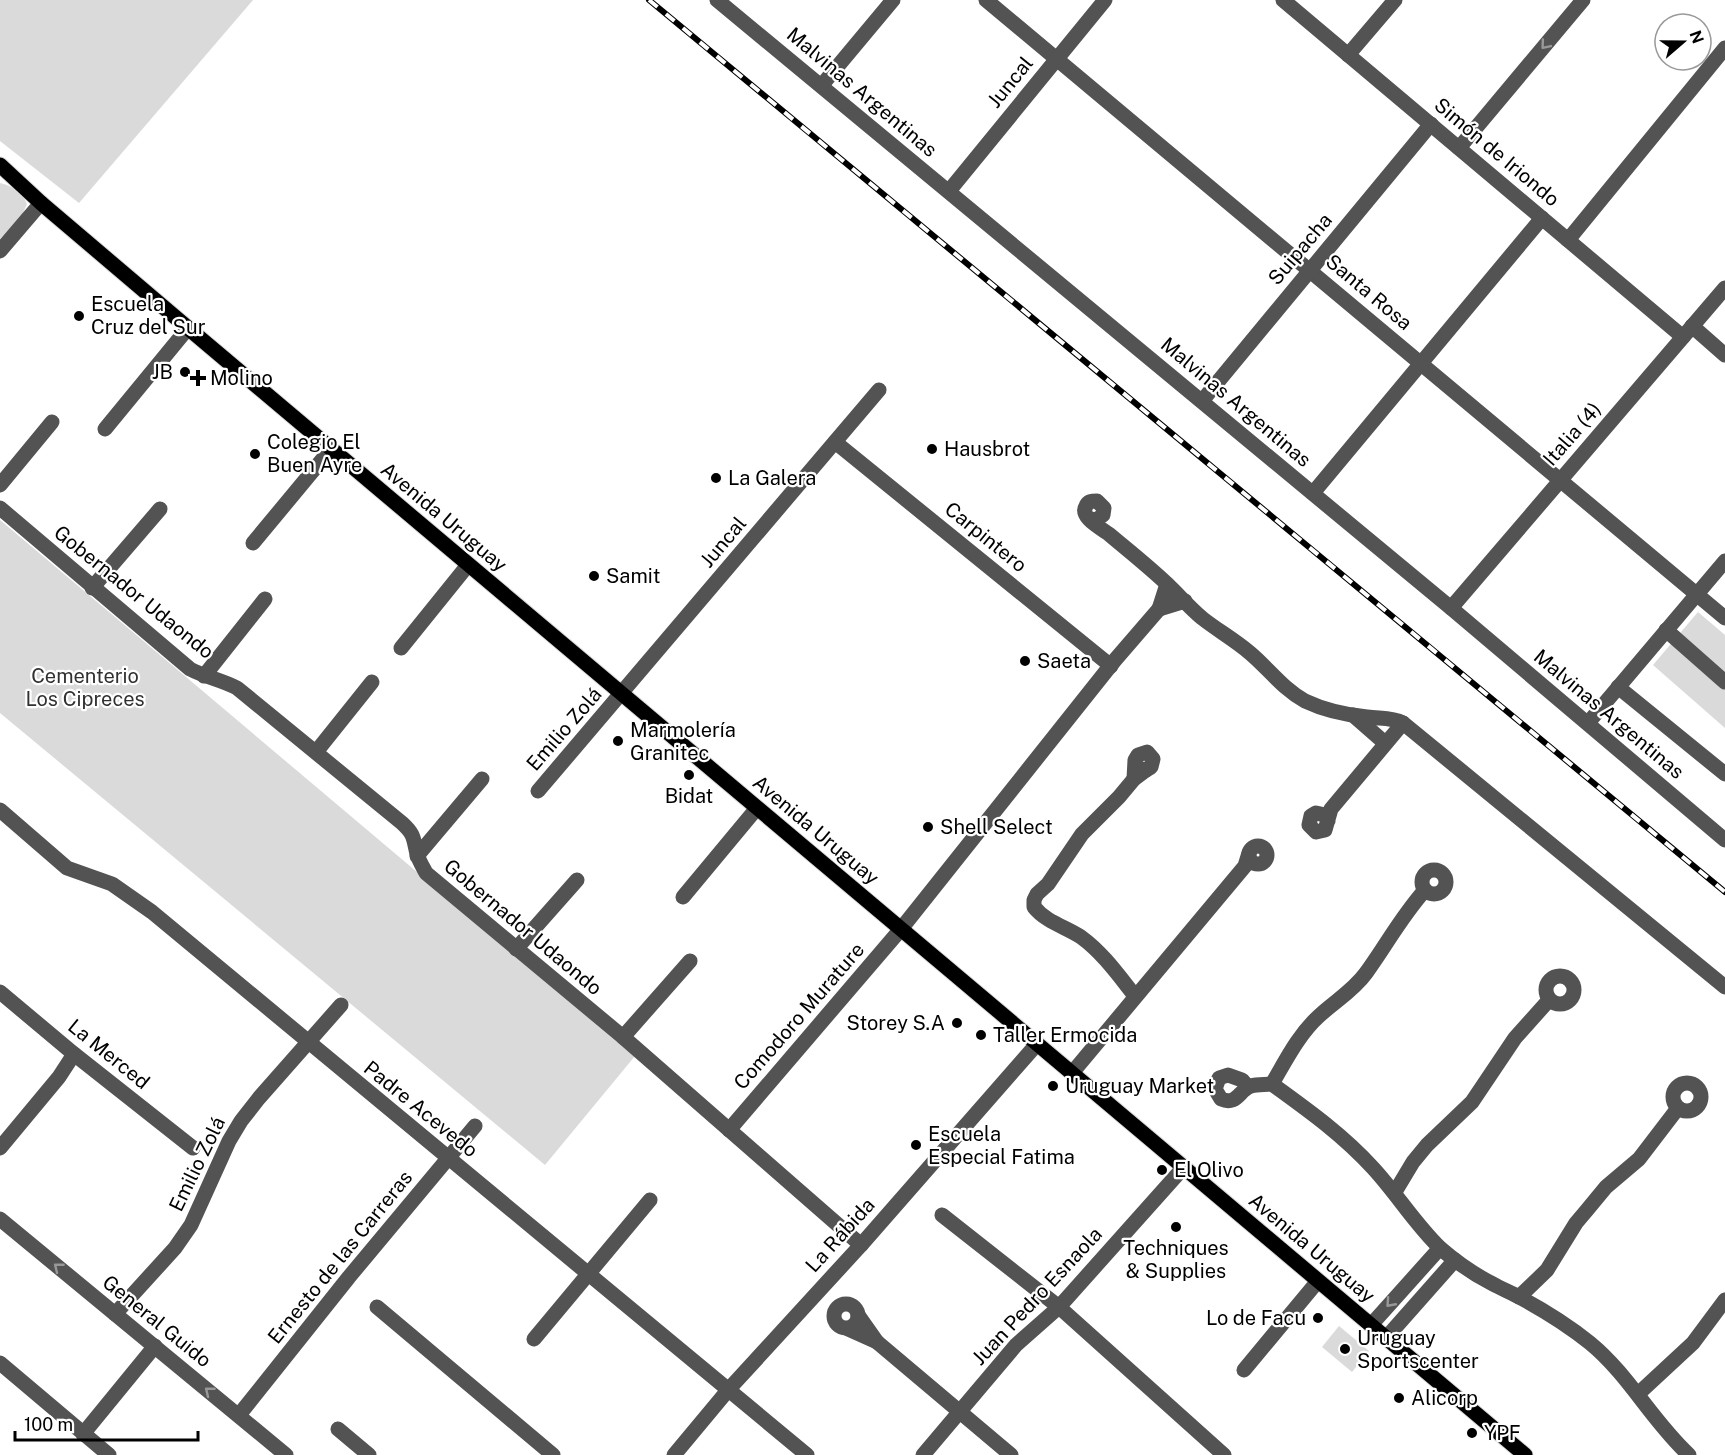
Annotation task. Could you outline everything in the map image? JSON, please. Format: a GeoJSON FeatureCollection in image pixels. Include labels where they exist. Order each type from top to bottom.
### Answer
{"type":"FeatureCollection","features":[{"type":"Feature","properties":{"kind":"main road","name":"Avenida Uruguay"},"geometry":{"type":"LineString","coordinates":[[0,165],[41,203],[468,565],[1525,1455]]}},
{"type":"Feature","properties":{"kind":"street","name":"Malvinas Argentinas"},"geometry":{"type":"LineString","coordinates":[[717,0],[1313,493],[1725,840]]}},
{"type":"Feature","properties":{"kind":"street"},"geometry":{"type":"LineString","coordinates":[[822,85],[893,0]]}},
{"type":"Feature","properties":{"kind":"street","name":"Santa Rosa"},"geometry":{"type":"LineString","coordinates":[[986,0],[1725,618]]}},
{"type":"Feature","properties":{"kind":"street","name":"Juncal"},"geometry":{"type":"LineString","coordinates":[[949,190],[1105,0]]}},
{"type":"Feature","properties":{"kind":"street","name":"Simón de Iriondo"},"geometry":{"type":"LineString","coordinates":[[1283,0],[1568,240],[1688,332],[1725,355]]}},
{"type":"Feature","properties":{"kind":"street"},"geometry":{"type":"LineString","coordinates":[[1348,55],[1395,0]]}},
{"type":"Feature","properties":{"kind":"street"},"geometry":{"type":"LineString","coordinates":[[1459,148],[1583,0]]}},
{"type":"Feature","properties":{"kind":"street"},"geometry":{"type":"LineString","coordinates":[[1568,240],[1725,48]]}},
{"type":"Feature","properties":{"kind":"street","name":"Suipacha"},"geometry":{"type":"LineString","coordinates":[[1202,401],[1431,124]]}},
{"type":"Feature","properties":{"kind":"street"},"geometry":{"type":"LineString","coordinates":[[0,251],[41,203]]}},
{"type":"Feature","properties":{"kind":"street"},"geometry":{"type":"LineString","coordinates":[[1313,493],[1542,218]]}},
{"type":"Feature","properties":{"kind":"street","name":"Italia (4)"},"geometry":{"type":"LineString","coordinates":[[1451,608],[1725,288]]}},
{"type":"Feature","properties":{"kind":"street"},"geometry":{"type":"LineString","coordinates":[[105,429],[188,328]]}},
{"type":"Feature","properties":{"kind":"street","name":"Juncal"},"geometry":{"type":"LineString","coordinates":[[622,694],[879,390]]}},
{"type":"Feature","properties":{"kind":"street"},"geometry":{"type":"LineString","coordinates":[[0,485],[52,422]]}},
{"type":"Feature","properties":{"kind":"street","name":"Carpintero"},"geometry":{"type":"LineString","coordinates":[[835,442],[1111,666]]}},
{"type":"Feature","properties":{"kind":"street"},"geometry":{"type":"LineString","coordinates":[[253,543],[331,449]]}},
{"type":"Feature","properties":{"kind":"street","name":"Gobernador Udaondo"},"geometry":{"type":"LineString","coordinates":[[0,508],[190,669],[237,688],[412,832],[416,841],[417,856],[426,873],[622,1037],[861,1245]]}},
{"type":"Feature","properties":{"kind":"street"},"geometry":{"type":"LineString","coordinates":[[92,588],[160,509]]}},
{"type":"Feature","properties":{"kind":"street"},"geometry":{"type":"LineString","coordinates":[[1096,517],[1102,523],[1105,531],[1216,629],[1252,654],[1294,694],[1317,706],[1353,715],[1395,719],[1403,723],[1725,987]]}},
{"type":"Feature","properties":{"kind":"street"},"geometry":{"type":"LineString","coordinates":[[1588,723],[1725,561]]}},
{"type":"Feature","properties":{"kind":"street"},"geometry":{"type":"LineString","coordinates":[[401,648],[468,565]]}},
{"type":"Feature","properties":{"kind":"street"},"geometry":{"type":"LineString","coordinates":[[1159,609],[1167,584]]}},
{"type":"Feature","properties":{"kind":"street"},"geometry":{"type":"LineString","coordinates":[[204,676],[265,599]]}},
{"type":"Feature","properties":{"kind":"street"},"geometry":{"type":"LineString","coordinates":[[1159,609],[1185,601]]}},
{"type":"Feature","properties":{"kind":"street","name":"Comodoro Murature"},"geometry":{"type":"LineString","coordinates":[[729,1130],[901,929],[1159,609]]}},
{"type":"Feature","properties":{"kind":"street"},"geometry":{"type":"LineString","coordinates":[[1666,630],[1725,682]]}},
{"type":"Feature","properties":{"kind":"street"},"geometry":{"type":"LineString","coordinates":[[316,752],[372,682]]}},
{"type":"Feature","properties":{"kind":"street"},"geometry":{"type":"LineString","coordinates":[[1618,687],[1725,774]]}},
{"type":"Feature","properties":{"kind":"street","name":"Emilio Zolá"},"geometry":{"type":"LineString","coordinates":[[538,791],[622,694]]}},
{"type":"Feature","properties":{"kind":"street"},"geometry":{"type":"LineString","coordinates":[[1353,715],[1385,743]]}},
{"type":"Feature","properties":{"kind":"street"},"geometry":{"type":"LineString","coordinates":[[1326,814],[1403,723]]}},
{"type":"Feature","properties":{"kind":"street"},"geometry":{"type":"LineString","coordinates":[[1135,996],[1092,946],[1070,930],[1045,918],[1034,907],[1034,900],[1048,884],[1082,834],[1119,797],[1138,771]]}},
{"type":"Feature","properties":{"kind":"street"},"geometry":{"type":"LineString","coordinates":[[417,856],[482,779]]}},
{"type":"Feature","properties":{"kind":"street"},"geometry":{"type":"LineString","coordinates":[[683,897],[757,808]]}},
{"type":"Feature","properties":{"kind":"street","name":"Padre Acevedo"},"geometry":{"type":"LineString","coordinates":[[2,815],[67,868],[112,884],[131,896],[807,1455]]}},
{"type":"Feature","properties":{"kind":"street"},"geometry":{"type":"LineString","coordinates":[[1072,1073],[1249,861]]}},
{"type":"Feature","properties":{"kind":"street"},"geometry":{"type":"LineString","coordinates":[[516,949],[577,880]]}},
{"type":"Feature","properties":{"kind":"street"},"geometry":{"type":"LineString","coordinates":[[1272,1084],[1303,1033],[1319,1015],[1347,994],[1366,974],[1410,907],[1425,890]]}},
{"type":"Feature","properties":{"kind":"street"},"geometry":{"type":"LineString","coordinates":[[622,1037],[690,961]]}},
{"type":"Feature","properties":{"kind":"street","name":"La Merced"},"geometry":{"type":"LineString","coordinates":[[0,992],[193,1148]]}},
{"type":"Feature","properties":{"kind":"street"},"geometry":{"type":"LineString","coordinates":[[1395,1192],[1413,1162],[1427,1145],[1472,1102],[1515,1038],[1549,1000]]}},
{"type":"Feature","properties":{"kind":"street","name":"Emilio Zolá"},"geometry":{"type":"LineString","coordinates":[[115,1314],[175,1248],[191,1226],[229,1141],[241,1121],[341,1005]]}},
{"type":"Feature","properties":{"kind":"street","name":"La Rábida"},"geometry":{"type":"LineString","coordinates":[[674,1455],[729,1389],[861,1245],[1037,1044]]}},
{"type":"Feature","properties":{"kind":"street"},"geometry":{"type":"LineString","coordinates":[[0,1148],[54,1084],[74,1054]]}},
{"type":"Feature","properties":{"kind":"street"},"geometry":{"type":"LineString","coordinates":[[1248,1087],[1272,1084],[1344,1137],[1395,1192],[1411,1215],[1440,1248],[1491,1284],[1556,1318],[1590,1343],[1620,1372],[1661,1426],[1689,1455]]}},
{"type":"Feature","properties":{"kind":"street"},"geometry":{"type":"LineString","coordinates":[[1519,1297],[1547,1270],[1587,1209],[1606,1187],[1639,1159],[1678,1108]]}},
{"type":"Feature","properties":{"kind":"street","name":"Ernesto de las Carreras"},"geometry":{"type":"LineString","coordinates":[[239,1415],[475,1126]]}},
{"type":"Feature","properties":{"kind":"street","name":"Juan Pedro Esnaola"},"geometry":{"type":"LineString","coordinates":[[923,1455],[1016,1345],[1059,1307],[1184,1167]]}},
{"type":"Feature","properties":{"kind":"street"},"geometry":{"type":"LineString","coordinates":[[534,1339],[650,1200]]}},
{"type":"Feature","properties":{"kind":"street"},"geometry":{"type":"LineString","coordinates":[[942,1215],[1059,1307],[1224,1455]]}},
{"type":"Feature","properties":{"kind":"street","name":"General Guido"},"geometry":{"type":"LineString","coordinates":[[0,1219],[286,1455]]}},
{"type":"Feature","properties":{"kind":"street"},"geometry":{"type":"LineString","coordinates":[[1371,1325],[1440,1248]]}},
{"type":"Feature","properties":{"kind":"street"},"geometry":{"type":"LineString","coordinates":[[1386,1338],[1455,1260]]}},
{"type":"Feature","properties":{"kind":"street"},"geometry":{"type":"LineString","coordinates":[[1244,1370],[1318,1281]]}},
{"type":"Feature","properties":{"kind":"street"},"geometry":{"type":"LineString","coordinates":[[1638,1394],[1693,1343],[1725,1300]]}},
{"type":"Feature","properties":{"kind":"street"},"geometry":{"type":"LineString","coordinates":[[877,1342],[839,1327],[833,1315],[834,1311],[841,1305],[854,1307],[877,1342],[1011,1455]]}},
{"type":"Feature","properties":{"kind":"street"},"geometry":{"type":"LineString","coordinates":[[377,1307],[553,1455]]}},
{"type":"Feature","properties":{"kind":"street"},"geometry":{"type":"LineString","coordinates":[[848,1329],[856,1324],[858,1315]]}},
{"type":"Feature","properties":{"kind":"street"},"geometry":{"type":"LineString","coordinates":[[83,1434],[155,1347]]}},
{"type":"Feature","properties":{"kind":"street"},"geometry":{"type":"LineString","coordinates":[[0,1363],[108,1455]]}},
{"type":"Feature","properties":{"kind":"street"},"geometry":{"type":"LineString","coordinates":[[338,1429],[369,1455]]}},
{"type":"Feature","properties":{"kind":"green space"},"geometry":{"type":"Polygon","coordinates":[[[0,0],[253,0],[79,203],[0,141],[0,0]]]}},
{"type":"Feature","properties":{"kind":"green space"},"geometry":{"type":"Polygon","coordinates":[[[0,183],[16,190],[27,204],[22,215],[0,239],[0,183]]]}},
{"type":"Feature","properties":{"kind":"green space","name":"Cementerio Los Cipreces"},"geometry":{"type":"Polygon","coordinates":[[[0,520],[635,1056],[545,1165],[0,713],[0,520]]]}},
{"type":"Feature","properties":{"kind":"green space"},"geometry":{"type":"Polygon","coordinates":[[[1698,612],[1725,635],[1725,728],[1653,665],[1698,612]]]}},
{"type":"Feature","properties":{"kind":"green space","name":"Uruguay Sportscenter"},"geometry":{"type":"Polygon","coordinates":[[[1339,1326],[1369,1351],[1352,1372],[1322,1347],[1339,1326]]]}},
{"type":"Feature","properties":{"kind":"railway"},"geometry":{"type":"LineString","coordinates":[[649,0],[1725,892]]}},
{"type":"Feature","properties":{"kind":"place","name":"Escuela Cruz del Sur"},"geometry":{"type":"Point","coordinates":[79,316]}},
{"type":"Feature","properties":{"kind":"place","name":"JB"},"geometry":{"type":"Point","coordinates":[185,372]}},
{"type":"Feature","properties":{"kind":"place","name":"Molino"},"geometry":{"type":"Point","coordinates":[198,378]}},
{"type":"Feature","properties":{"kind":"place","name":"Hausbrot"},"geometry":{"type":"Point","coordinates":[932,449]}},
{"type":"Feature","properties":{"kind":"place","name":"Colegio El Buen Ayre"},"geometry":{"type":"Point","coordinates":[255,454]}},
{"type":"Feature","properties":{"kind":"place","name":"La Galera"},"geometry":{"type":"Point","coordinates":[716,478]}},
{"type":"Feature","properties":{"kind":"place","name":"Samit"},"geometry":{"type":"Point","coordinates":[594,576]}},
{"type":"Feature","properties":{"kind":"place","name":"Saeta"},"geometry":{"type":"Point","coordinates":[1025,661]}},
{"type":"Feature","properties":{"kind":"place","name":"Marmolería Granitec"},"geometry":{"type":"Point","coordinates":[618,741]}},
{"type":"Feature","properties":{"kind":"place","name":"Bidat"},"geometry":{"type":"Point","coordinates":[689,775]}},
{"type":"Feature","properties":{"kind":"place","name":"Shell Select"},"geometry":{"type":"Point","coordinates":[928,827]}},
{"type":"Feature","properties":{"kind":"place","name":"Storey S.A"},"geometry":{"type":"Point","coordinates":[957,1023]}},
{"type":"Feature","properties":{"kind":"place","name":"Taller Ermocida"},"geometry":{"type":"Point","coordinates":[981,1035]}},
{"type":"Feature","properties":{"kind":"place","name":"Uruguay Market"},"geometry":{"type":"Point","coordinates":[1053,1086]}},
{"type":"Feature","properties":{"kind":"place","name":"Escuela Especial Fatima"},"geometry":{"type":"Point","coordinates":[916,1145]}},
{"type":"Feature","properties":{"kind":"place","name":"El Olivo"},"geometry":{"type":"Point","coordinates":[1162,1170]}},
{"type":"Feature","properties":{"kind":"place","name":"Techniques & Supplies"},"geometry":{"type":"Point","coordinates":[1176,1227]}},
{"type":"Feature","properties":{"kind":"place","name":"Lo de Facu"},"geometry":{"type":"Point","coordinates":[1318,1318]}},
{"type":"Feature","properties":{"kind":"place","name":"Uruguay Sportscenter"},"geometry":{"type":"Point","coordinates":[1345,1349]}},
{"type":"Feature","properties":{"kind":"place","name":"Alicorp"},"geometry":{"type":"Point","coordinates":[1399,1398]}},
{"type":"Feature","properties":{"kind":"place","name":"YPF"},"geometry":{"type":"Point","coordinates":[1472,1433]}}]}
